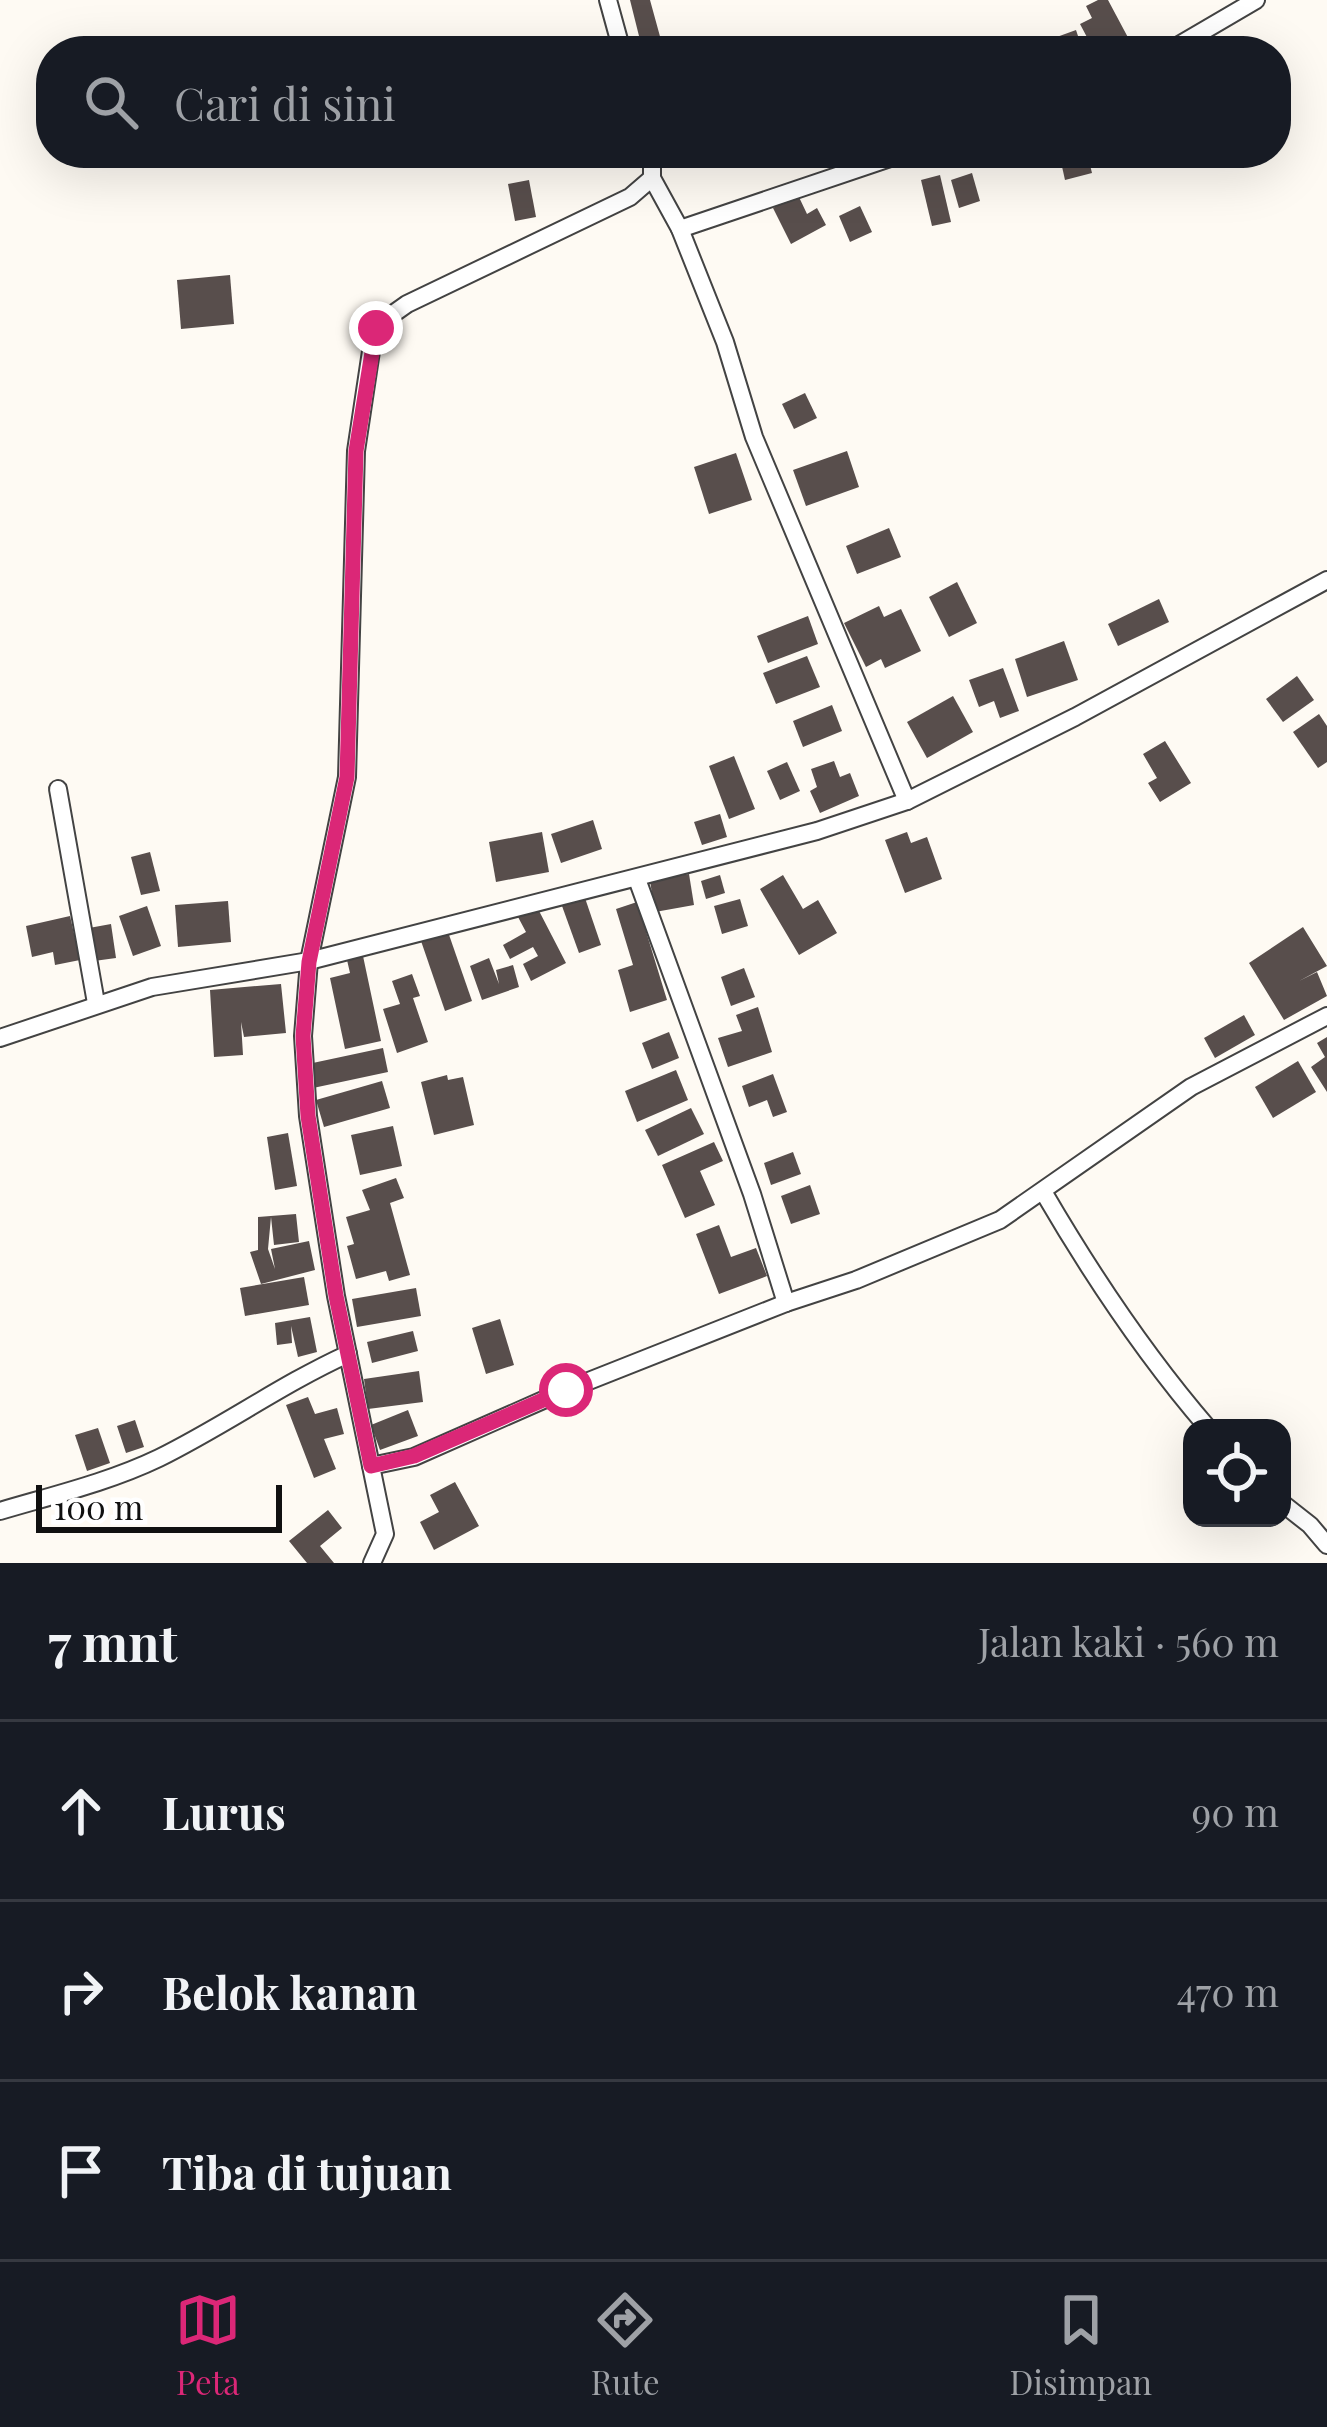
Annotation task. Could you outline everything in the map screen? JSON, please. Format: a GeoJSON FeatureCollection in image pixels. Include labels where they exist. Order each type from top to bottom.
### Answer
{"type":"FeatureCollection","features":[{"type":"Feature","properties":{"kind":"street"},"geometry":{"type":"LineString","coordinates":[[608,0],[618,36]]}},
{"type":"Feature","properties":{"kind":"street"},"geometry":{"type":"LineString","coordinates":[[1195,36],[1256,0]]}},
{"type":"Feature","properties":{"kind":"street"},"geometry":{"type":"LineString","coordinates":[[652,168],[652,178],[680,229],[725,343],[754,437],[907,801]]}},
{"type":"Feature","properties":{"kind":"street"},"geometry":{"type":"LineString","coordinates":[[680,229],[861,168]]}},
{"type":"Feature","properties":{"kind":"street"},"geometry":{"type":"LineString","coordinates":[[371,1563],[385,1534],[348,1354],[308,1116],[303,1036],[309,962],[347,777],[356,451],[376,328],[406,304],[630,197],[652,178]]}},
{"type":"Feature","properties":{"kind":"street"},"geometry":{"type":"LineString","coordinates":[[0,1038],[96,1003],[188,980],[309,962],[817,831],[907,801],[1324,591]]}},
{"type":"Feature","properties":{"kind":"street"},"geometry":{"type":"LineString","coordinates":[[58,789],[96,1003]]}},
{"type":"Feature","properties":{"kind":"street"},"geometry":{"type":"LineString","coordinates":[[638,879],[752,1194],[786,1303]]}},
{"type":"Feature","properties":{"kind":"street"},"geometry":{"type":"LineString","coordinates":[[371,1466],[414,1456],[566,1390],[1000,1220],[1191,1087],[1327,1016]]}},
{"type":"Feature","properties":{"kind":"street"},"geometry":{"type":"LineString","coordinates":[[1044,1193],[1090,1273],[1153,1364],[1200,1419]]}},
{"type":"Feature","properties":{"kind":"street"},"geometry":{"type":"LineString","coordinates":[[0,1510],[118,1476],[348,1354]]}},
{"type":"Feature","properties":{"kind":"street"},"geometry":{"type":"LineString","coordinates":[[1291,1510],[1327,1545]]}},
{"type":"Feature","properties":{"kind":"building"},"geometry":{"type":"Polygon","coordinates":[[[630,0],[650,0],[660,36],[639,36],[630,0]]]}},
{"type":"Feature","properties":{"kind":"building"},"geometry":{"type":"Polygon","coordinates":[[[1108,0],[1127,36],[1086,36],[1080,24],[1092,18],[1086,6],[1108,0]]]}},
{"type":"Feature","properties":{"kind":"building"},"geometry":{"type":"Polygon","coordinates":[[[1062,168],[1091,168],[1092,173],[1065,180],[1062,168]]]}},
{"type":"Feature","properties":{"kind":"building"},"geometry":{"type":"Polygon","coordinates":[[[972,173],[980,201],[959,208],[951,180],[972,173]]]}},
{"type":"Feature","properties":{"kind":"building"},"geometry":{"type":"Polygon","coordinates":[[[940,175],[951,222],[932,226],[921,180],[940,175]]]}},
{"type":"Feature","properties":{"kind":"building"},"geometry":{"type":"Polygon","coordinates":[[[529,180],[536,217],[515,221],[508,184],[529,180]]]}},
{"type":"Feature","properties":{"kind":"building"},"geometry":{"type":"Polygon","coordinates":[[[798,195],[807,214],[817,208],[826,225],[791,244],[773,208],[798,195]]]}},
{"type":"Feature","properties":{"kind":"building"},"geometry":{"type":"Polygon","coordinates":[[[860,206],[872,232],[850,242],[839,216],[860,206]]]}},
{"type":"Feature","properties":{"kind":"building"},"geometry":{"type":"Polygon","coordinates":[[[230,275],[234,324],[181,329],[177,280],[230,275]]]}},
{"type":"Feature","properties":{"kind":"building"},"geometry":{"type":"Polygon","coordinates":[[[805,393],[817,418],[794,429],[782,404],[805,393]]]}},
{"type":"Feature","properties":{"kind":"building"},"geometry":{"type":"Polygon","coordinates":[[[847,451],[859,487],[806,506],[793,470],[847,451]]]}},
{"type":"Feature","properties":{"kind":"building"},"geometry":{"type":"Polygon","coordinates":[[[736,453],[752,500],[709,514],[694,467],[736,453]]]}},
{"type":"Feature","properties":{"kind":"building"},"geometry":{"type":"Polygon","coordinates":[[[889,528],[901,557],[857,574],[846,546],[889,528]]]}},
{"type":"Feature","properties":{"kind":"building"},"geometry":{"type":"Polygon","coordinates":[[[957,582],[977,623],[949,637],[929,597],[957,582]]]}},
{"type":"Feature","properties":{"kind":"building"},"geometry":{"type":"Polygon","coordinates":[[[1159,599],[1169,622],[1118,646],[1108,624],[1159,599]]]}},
{"type":"Feature","properties":{"kind":"building"},"geometry":{"type":"Polygon","coordinates":[[[879,606],[884,617],[901,609],[921,651],[885,668],[881,659],[866,667],[844,623],[879,606]]]}},
{"type":"Feature","properties":{"kind":"building"},"geometry":{"type":"Polygon","coordinates":[[[808,616],[818,644],[768,663],[757,636],[808,616]]]}},
{"type":"Feature","properties":{"kind":"building"},"geometry":{"type":"Polygon","coordinates":[[[1064,641],[1078,680],[1027,697],[1015,659],[1064,641]]]}},
{"type":"Feature","properties":{"kind":"building"},"geometry":{"type":"Polygon","coordinates":[[[807,656],[820,687],[776,704],[763,673],[807,656]]]}},
{"type":"Feature","properties":{"kind":"building"},"geometry":{"type":"Polygon","coordinates":[[[1003,668],[1019,711],[1000,718],[994,701],[979,707],[969,680],[1003,668]]]}},
{"type":"Feature","properties":{"kind":"building"},"geometry":{"type":"Polygon","coordinates":[[[1297,676],[1314,700],[1283,722],[1266,699],[1297,676]]]}},
{"type":"Feature","properties":{"kind":"building"},"geometry":{"type":"Polygon","coordinates":[[[953,696],[973,732],[927,758],[907,722],[953,696]]]}},
{"type":"Feature","properties":{"kind":"building"},"geometry":{"type":"Polygon","coordinates":[[[832,705],[842,731],[803,747],[793,721],[832,705]]]}},
{"type":"Feature","properties":{"kind":"building"},"geometry":{"type":"Polygon","coordinates":[[[1319,714],[1327,726],[1327,762],[1318,768],[1293,732],[1319,714]]]}},
{"type":"Feature","properties":{"kind":"building"},"geometry":{"type":"Polygon","coordinates":[[[1165,741],[1191,783],[1160,802],[1148,783],[1157,778],[1143,754],[1165,741]]]}},
{"type":"Feature","properties":{"kind":"building"},"geometry":{"type":"Polygon","coordinates":[[[734,756],[755,809],[729,819],[709,766],[734,756]]]}},
{"type":"Feature","properties":{"kind":"building"},"geometry":{"type":"Polygon","coordinates":[[[834,761],[840,777],[850,773],[859,796],[820,813],[810,791],[817,787],[811,769],[834,761]]]}},
{"type":"Feature","properties":{"kind":"building"},"geometry":{"type":"Polygon","coordinates":[[[787,762],[800,791],[780,800],[767,771],[787,762]]]}},
{"type":"Feature","properties":{"kind":"building"},"geometry":{"type":"Polygon","coordinates":[[[720,814],[727,837],[702,845],[694,822],[720,814]]]}},
{"type":"Feature","properties":{"kind":"building"},"geometry":{"type":"Polygon","coordinates":[[[593,820],[602,849],[561,863],[551,834],[593,820]]]}},
{"type":"Feature","properties":{"kind":"building"},"geometry":{"type":"Polygon","coordinates":[[[542,832],[549,872],[496,882],[489,842],[542,832]]]}},
{"type":"Feature","properties":{"kind":"building"},"geometry":{"type":"Polygon","coordinates":[[[907,832],[911,843],[927,837],[942,879],[905,893],[885,840],[907,832]]]}},
{"type":"Feature","properties":{"kind":"building"},"geometry":{"type":"Polygon","coordinates":[[[150,852],[160,891],[141,895],[131,857],[150,852]]]}},
{"type":"Feature","properties":{"kind":"building"},"geometry":{"type":"Polygon","coordinates":[[[689,874],[694,905],[655,912],[650,881],[689,874]]]}},
{"type":"Feature","properties":{"kind":"building"},"geometry":{"type":"Polygon","coordinates":[[[720,875],[725,893],[706,899],[701,881],[720,875]]]}},
{"type":"Feature","properties":{"kind":"building"},"geometry":{"type":"Polygon","coordinates":[[[783,875],[803,909],[818,900],[837,933],[799,955],[760,889],[783,875]]]}},
{"type":"Feature","properties":{"kind":"building"},"geometry":{"type":"Polygon","coordinates":[[[585,898],[601,945],[579,953],[562,906],[585,898]]]}},
{"type":"Feature","properties":{"kind":"building"},"geometry":{"type":"Polygon","coordinates":[[[740,899],[748,926],[722,934],[714,906],[740,899]]]}},
{"type":"Feature","properties":{"kind":"building"},"geometry":{"type":"Polygon","coordinates":[[[228,901],[231,942],[178,947],[175,905],[228,901]]]}},
{"type":"Feature","properties":{"kind":"building"},"geometry":{"type":"Polygon","coordinates":[[[637,902],[667,1000],[630,1012],[618,970],[633,965],[616,909],[637,902]]]}},
{"type":"Feature","properties":{"kind":"building"},"geometry":{"type":"Polygon","coordinates":[[[147,906],[161,946],[133,956],[119,916],[147,906]]]}},
{"type":"Feature","properties":{"kind":"building"},"geometry":{"type":"Polygon","coordinates":[[[537,907],[566,963],[531,981],[523,964],[538,956],[533,947],[510,959],[503,945],[526,932],[518,917],[537,907]]]}},
{"type":"Feature","properties":{"kind":"building"},"geometry":{"type":"Polygon","coordinates":[[[70,916],[80,960],[55,965],[53,952],[32,957],[26,926],[70,916]]]}},
{"type":"Feature","properties":{"kind":"building"},"geometry":{"type":"Polygon","coordinates":[[[111,924],[116,958],[94,961],[89,928],[111,924]]]}},
{"type":"Feature","properties":{"kind":"building"},"geometry":{"type":"Polygon","coordinates":[[[1303,927],[1327,966],[1299,981],[1317,972],[1327,996],[1284,1020],[1249,963],[1303,927]]]}},
{"type":"Feature","properties":{"kind":"building"},"geometry":{"type":"Polygon","coordinates":[[[447,929],[472,1001],[445,1011],[420,938],[447,929]]]}},
{"type":"Feature","properties":{"kind":"building"},"geometry":{"type":"Polygon","coordinates":[[[363,956],[381,1041],[345,1049],[330,978],[350,973],[347,960],[363,956]]]}},
{"type":"Feature","properties":{"kind":"building"},"geometry":{"type":"Polygon","coordinates":[[[489,958],[499,984],[496,970],[513,965],[519,987],[482,1000],[470,966],[489,958]]]}},
{"type":"Feature","properties":{"kind":"building"},"geometry":{"type":"Polygon","coordinates":[[[744,968],[755,997],[731,1006],[721,977],[744,968]]]}},
{"type":"Feature","properties":{"kind":"building"},"geometry":{"type":"Polygon","coordinates":[[[412,974],[420,996],[413,998],[428,1042],[397,1053],[383,1009],[400,1004],[392,981],[412,974]]]}},
{"type":"Feature","properties":{"kind":"building"},"geometry":{"type":"Polygon","coordinates":[[[281,984],[286,1033],[244,1037],[241,1022],[243,1055],[214,1057],[210,990],[281,984]]]}},
{"type":"Feature","properties":{"kind":"building"},"geometry":{"type":"Polygon","coordinates":[[[758,1007],[772,1052],[728,1067],[718,1038],[742,1031],[736,1015],[758,1007]]]}},
{"type":"Feature","properties":{"kind":"building"},"geometry":{"type":"Polygon","coordinates":[[[1244,1015],[1255,1035],[1215,1058],[1204,1038],[1244,1015]]]}},
{"type":"Feature","properties":{"kind":"building"},"geometry":{"type":"Polygon","coordinates":[[[669,1032],[679,1058],[652,1069],[642,1043],[669,1032]]]}},
{"type":"Feature","properties":{"kind":"building"},"geometry":{"type":"Polygon","coordinates":[[[1327,1037],[1327,1092],[1311,1067],[1325,1057],[1317,1043],[1327,1037]]]}},
{"type":"Feature","properties":{"kind":"building"},"geometry":{"type":"Polygon","coordinates":[[[383,1048],[388,1072],[313,1088],[308,1064],[383,1048]]]}},
{"type":"Feature","properties":{"kind":"building"},"geometry":{"type":"Polygon","coordinates":[[[1298,1061],[1316,1092],[1273,1118],[1255,1087],[1298,1061]]]}},
{"type":"Feature","properties":{"kind":"building"},"geometry":{"type":"Polygon","coordinates":[[[676,1070],[688,1100],[637,1122],[625,1091],[676,1070]]]}},
{"type":"Feature","properties":{"kind":"building"},"geometry":{"type":"Polygon","coordinates":[[[773,1074],[787,1112],[773,1117],[767,1100],[749,1107],[742,1086],[773,1074]]]}},
{"type":"Feature","properties":{"kind":"building"},"geometry":{"type":"Polygon","coordinates":[[[447,1075],[448,1080],[463,1077],[474,1125],[434,1135],[421,1082],[447,1075]]]}},
{"type":"Feature","properties":{"kind":"building"},"geometry":{"type":"Polygon","coordinates":[[[382,1081],[390,1108],[324,1127],[316,1100],[382,1081]]]}},
{"type":"Feature","properties":{"kind":"building"},"geometry":{"type":"Polygon","coordinates":[[[691,1108],[704,1134],[658,1156],[645,1130],[691,1108]]]}},
{"type":"Feature","properties":{"kind":"building"},"geometry":{"type":"Polygon","coordinates":[[[393,1126],[402,1166],[360,1175],[351,1135],[393,1126]]]}},
{"type":"Feature","properties":{"kind":"building"},"geometry":{"type":"Polygon","coordinates":[[[288,1133],[297,1186],[275,1190],[267,1137],[288,1133]]]}},
{"type":"Feature","properties":{"kind":"building"},"geometry":{"type":"Polygon","coordinates":[[[714,1142],[723,1161],[700,1171],[715,1205],[685,1218],[662,1165],[714,1142]]]}},
{"type":"Feature","properties":{"kind":"building"},"geometry":{"type":"Polygon","coordinates":[[[793,1152],[801,1174],[771,1185],[764,1163],[793,1152]]]}},
{"type":"Feature","properties":{"kind":"building"},"geometry":{"type":"Polygon","coordinates":[[[396,1178],[404,1198],[390,1203],[410,1275],[389,1281],[386,1271],[356,1279],[347,1246],[354,1244],[346,1217],[370,1210],[362,1190],[396,1178]]]}},
{"type":"Feature","properties":{"kind":"building"},"geometry":{"type":"Polygon","coordinates":[[[810,1185],[820,1214],[791,1224],[781,1196],[810,1185]]]}},
{"type":"Feature","properties":{"kind":"building"},"geometry":{"type":"Polygon","coordinates":[[[296,1214],[299,1242],[274,1245],[271,1217],[268,1249],[275,1269],[271,1249],[309,1241],[315,1270],[261,1284],[250,1252],[258,1250],[258,1217],[296,1214]]]}},
{"type":"Feature","properties":{"kind":"building"},"geometry":{"type":"Polygon","coordinates":[[[719,1225],[731,1257],[756,1248],[767,1276],[719,1294],[696,1234],[719,1225]]]}},
{"type":"Feature","properties":{"kind":"building"},"geometry":{"type":"Polygon","coordinates":[[[304,1277],[309,1305],[245,1316],[240,1288],[304,1277]]]}},
{"type":"Feature","properties":{"kind":"building"},"geometry":{"type":"Polygon","coordinates":[[[416,1288],[421,1316],[357,1327],[352,1299],[416,1288]]]}},
{"type":"Feature","properties":{"kind":"building"},"geometry":{"type":"Polygon","coordinates":[[[310,1317],[317,1352],[298,1357],[291,1326],[292,1343],[277,1345],[275,1323],[310,1317]]]}},
{"type":"Feature","properties":{"kind":"building"},"geometry":{"type":"Polygon","coordinates":[[[500,1319],[514,1365],[486,1374],[472,1328],[500,1319]]]}},
{"type":"Feature","properties":{"kind":"building"},"geometry":{"type":"Polygon","coordinates":[[[413,1331],[418,1351],[372,1363],[367,1342],[413,1331]]]}},
{"type":"Feature","properties":{"kind":"building"},"geometry":{"type":"Polygon","coordinates":[[[419,1371],[423,1402],[368,1409],[364,1379],[419,1371]]]}},
{"type":"Feature","properties":{"kind":"building"},"geometry":{"type":"Polygon","coordinates":[[[308,1397],[315,1414],[337,1408],[344,1434],[324,1439],[336,1469],[314,1478],[286,1405],[308,1397]]]}},
{"type":"Feature","properties":{"kind":"building"},"geometry":{"type":"Polygon","coordinates":[[[408,1410],[418,1436],[380,1450],[371,1425],[408,1410]]]}},
{"type":"Feature","properties":{"kind":"building"},"geometry":{"type":"Polygon","coordinates":[[[135,1420],[144,1447],[126,1453],[117,1426],[135,1420]]]}},
{"type":"Feature","properties":{"kind":"building"},"geometry":{"type":"Polygon","coordinates":[[[98,1428],[110,1463],[87,1471],[75,1435],[98,1428]]]}},
{"type":"Feature","properties":{"kind":"building"},"geometry":{"type":"Polygon","coordinates":[[[455,1482],[479,1526],[434,1550],[420,1522],[439,1512],[430,1495],[455,1482]]]}},
{"type":"Feature","properties":{"kind":"building"},"geometry":{"type":"Polygon","coordinates":[[[328,1510],[342,1528],[320,1546],[334,1563],[307,1563],[289,1541],[328,1510]]]}},
{"type":"Feature","properties":{"kind":"route"},"geometry":{"type":"LineString","coordinates":[[376,328],[356,451],[347,777],[309,962],[303,1036],[308,1116],[336,1296],[371,1466],[414,1456],[566,1390]]}}]}
